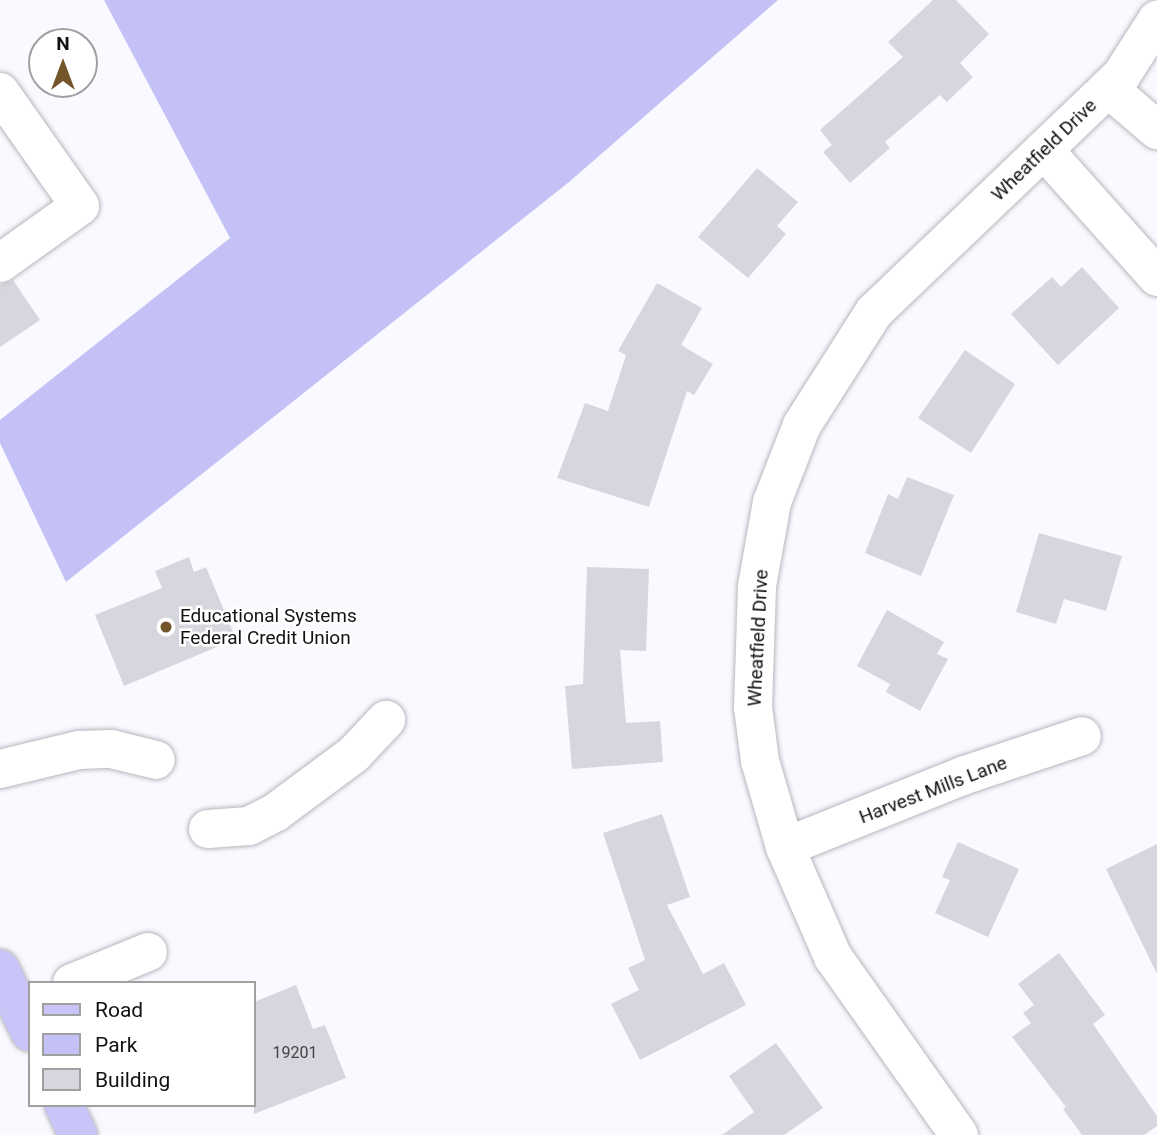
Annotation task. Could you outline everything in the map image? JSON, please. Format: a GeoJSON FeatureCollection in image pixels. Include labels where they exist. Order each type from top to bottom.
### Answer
{"type":"FeatureCollection","features":[{"type":"Feature","properties":{"kind":"main road"},"geometry":{"type":"LineString","coordinates":[[0,969],[26,1012]]}},
{"type":"Feature","properties":{"kind":"main road"},"geometry":{"type":"LineString","coordinates":[[65,1107],[78,1135]]}},
{"type":"Feature","properties":{"kind":"street","name":"Wheatfield Drive"},"geometry":{"type":"LineString","coordinates":[[959,1135],[833,957],[785,847],[761,761],[753,707],[757,586],[772,502],[802,425],[874,312],[1121,76],[1157,20]]}},
{"type":"Feature","properties":{"kind":"street"},"geometry":{"type":"LineString","coordinates":[[1108,88],[1157,130]]}},
{"type":"Feature","properties":{"kind":"street"},"geometry":{"type":"LineString","coordinates":[[0,92],[80,206],[0,263]]}},
{"type":"Feature","properties":{"kind":"street"},"geometry":{"type":"LineString","coordinates":[[1044,150],[1157,277]]}},
{"type":"Feature","properties":{"kind":"street"},"geometry":{"type":"LineString","coordinates":[[208,829],[249,826],[276,812],[354,754],[386,720]]}},
{"type":"Feature","properties":{"kind":"street","name":"Harvest Mills Lane"},"geometry":{"type":"LineString","coordinates":[[785,847],[965,775],[1082,736]]}},
{"type":"Feature","properties":{"kind":"street"},"geometry":{"type":"LineString","coordinates":[[0,769],[79,750],[111,749],[156,760]]}},
{"type":"Feature","properties":{"kind":"street"},"geometry":{"type":"LineString","coordinates":[[77,981],[148,952]]}},
{"type":"Feature","properties":{"kind":"green space"},"geometry":{"type":"Polygon","coordinates":[[[104,0],[778,0],[569,182],[66,582],[0,443],[0,420],[230,238],[104,0]]]}},
{"type":"Feature","properties":{"kind":"building"},"geometry":{"type":"Polygon","coordinates":[[[933,0],[956,0],[989,34],[960,63],[973,77],[947,102],[940,95],[885,142],[890,148],[850,183],[823,152],[832,145],[820,130],[903,57],[888,42],[933,0]]]}},
{"type":"Feature","properties":{"kind":"building"},"geometry":{"type":"Polygon","coordinates":[[[757,168],[798,202],[777,226],[786,234],[748,278],[698,237],[757,168]]]}},
{"type":"Feature","properties":{"kind":"building"},"geometry":{"type":"Polygon","coordinates":[[[1082,267],[1119,308],[1058,365],[1011,314],[1052,277],[1061,287],[1082,267]]]}},
{"type":"Feature","properties":{"kind":"building"},"geometry":{"type":"Polygon","coordinates":[[[13,280],[40,320],[0,347],[0,285],[13,280]]]}},
{"type":"Feature","properties":{"kind":"building"},"geometry":{"type":"Polygon","coordinates":[[[657,283],[702,308],[681,345],[713,364],[694,395],[687,391],[649,507],[557,478],[585,403],[608,411],[626,355],[618,351],[657,283]]]}},
{"type":"Feature","properties":{"kind":"building"},"geometry":{"type":"Polygon","coordinates":[[[965,350],[1015,384],[971,453],[918,418],[965,350]]]}},
{"type":"Feature","properties":{"kind":"building"},"geometry":{"type":"Polygon","coordinates":[[[907,477],[954,495],[921,576],[865,553],[888,494],[898,499],[907,477]]]}},
{"type":"Feature","properties":{"kind":"building"},"geometry":{"type":"Polygon","coordinates":[[[1039,533],[1122,556],[1106,611],[1064,599],[1056,624],[1016,612],[1039,533]]]}},
{"type":"Feature","properties":{"kind":"building","name":"Educational Systems Federal Credit Union"},"geometry":{"type":"Polygon","coordinates":[[[189,557],[194,572],[206,567],[236,639],[124,686],[95,615],[162,588],[155,571],[189,557]]]}},
{"type":"Feature","properties":{"kind":"building"},"geometry":{"type":"Polygon","coordinates":[[[587,567],[649,569],[646,651],[620,650],[626,723],[660,721],[663,762],[572,769],[565,686],[583,684],[587,567]]]}},
{"type":"Feature","properties":{"kind":"building"},"geometry":{"type":"Polygon","coordinates":[[[887,610],[944,642],[937,654],[948,659],[920,711],[886,692],[890,684],[857,666],[887,610]]]}},
{"type":"Feature","properties":{"kind":"building"},"geometry":{"type":"Polygon","coordinates":[[[662,814],[690,897],[667,905],[703,974],[724,963],[746,1005],[640,1060],[611,1004],[639,990],[628,968],[645,960],[603,833],[662,814]]]}},
{"type":"Feature","properties":{"kind":"building"},"geometry":{"type":"Polygon","coordinates":[[[958,842],[1019,869],[988,937],[935,913],[950,880],[942,877],[958,842]]]}},
{"type":"Feature","properties":{"kind":"building"},"geometry":{"type":"Polygon","coordinates":[[[1157,844],[1157,974],[1106,869],[1157,844]]]}},
{"type":"Feature","properties":{"kind":"building"},"geometry":{"type":"Polygon","coordinates":[[[1059,953],[1105,1015],[1093,1024],[1157,1116],[1157,1126],[1144,1135],[1082,1135],[1063,1109],[1066,1107],[1012,1037],[1031,1023],[1023,1013],[1034,1005],[1018,984],[1059,953]]]}},
{"type":"Feature","properties":{"kind":"building"},"geometry":{"type":"Polygon","coordinates":[[[296,985],[313,1029],[325,1025],[346,1078],[254,1114],[256,1001],[296,985]]]}},
{"type":"Feature","properties":{"kind":"building"},"geometry":{"type":"Polygon","coordinates":[[[776,1043],[823,1108],[784,1135],[722,1135],[754,1112],[729,1076],[776,1043]]]}},
{"type":"Feature","properties":{"kind":"place","name":"Educational Systems Federal Credit Union"},"geometry":{"type":"Point","coordinates":[166,627]}}]}
